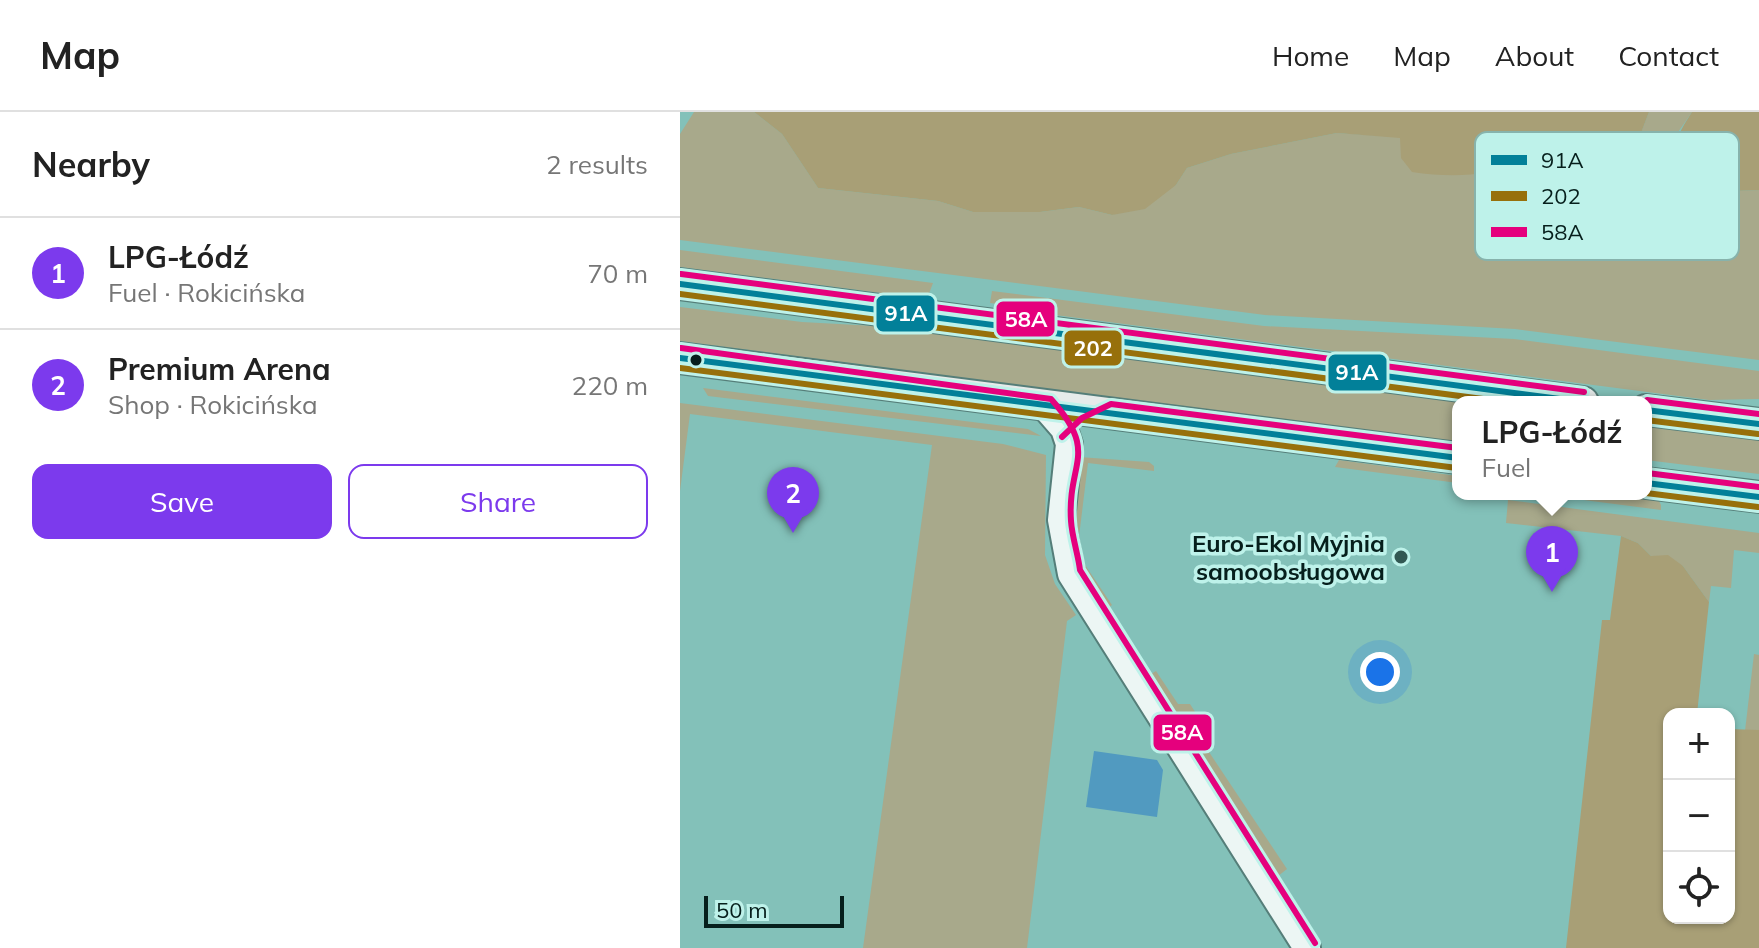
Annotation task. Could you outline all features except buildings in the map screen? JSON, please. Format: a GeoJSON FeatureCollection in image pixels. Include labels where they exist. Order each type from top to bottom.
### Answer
{"type":"FeatureCollection","features":[{"type":"Feature","properties":{"kind":"main road"},"geometry":{"type":"LineString","coordinates":[[680,284],[1537,396]]}},
{"type":"Feature","properties":{"kind":"main road"},"geometry":{"type":"LineString","coordinates":[[680,358],[1452,457]]}},
{"type":"Feature","properties":{"kind":"main road"},"geometry":{"type":"LineString","coordinates":[[1652,411],[1759,424]]}},
{"type":"Feature","properties":{"kind":"main road"},"geometry":{"type":"LineString","coordinates":[[1652,484],[1759,497]]}},
{"type":"Feature","properties":{"kind":"street"},"geometry":{"type":"LineString","coordinates":[[1044,406],[1064,429],[1069,444],[1061,520],[1071,574],[1307,948]]}},
{"type":"Feature","properties":{"kind":"street"},"geometry":{"type":"LineString","coordinates":[[1069,444],[1087,426],[1111,414]]}},
{"type":"Feature","properties":{"kind":"green space"},"geometry":{"type":"Polygon","coordinates":[[[694,112],[754,112],[782,134],[818,188],[938,201],[973,212],[1040,212],[1079,207],[1112,215],[1176,185],[1187,168],[1231,154],[1337,133],[1400,137],[1475,164],[1475,260],[1739,260],[1739,191],[1759,190],[1759,360],[1515,329],[1265,315],[680,240],[680,134],[694,112]]]}},
{"type":"Feature","properties":{"kind":"green space"},"geometry":{"type":"Polygon","coordinates":[[[1649,112],[1692,112],[1678,132],[1641,132],[1649,112]]]}},
{"type":"Feature","properties":{"kind":"green space"},"geometry":{"type":"Polygon","coordinates":[[[680,250],[933,283],[927,299],[680,267],[680,250]]]}},
{"type":"Feature","properties":{"kind":"green space"},"geometry":{"type":"Polygon","coordinates":[[[992,291],[1264,326],[1514,339],[1759,371],[1759,399],[1709,400],[1032,312],[1032,308],[990,303],[992,291]]]}},
{"type":"Feature","properties":{"kind":"green space"},"geometry":{"type":"Polygon","coordinates":[[[680,307],[802,322],[875,326],[1452,400],[1452,441],[680,341],[680,307]]]}},
{"type":"Feature","properties":{"kind":"green space"},"geometry":{"type":"Polygon","coordinates":[[[703,388],[1028,429],[1041,436],[708,396],[703,388]]]}},
{"type":"Feature","properties":{"kind":"green space"},"geometry":{"type":"Polygon","coordinates":[[[680,403],[1003,444],[1046,455],[1045,555],[1055,584],[1076,615],[1067,621],[1027,948],[863,948],[932,445],[690,414],[680,491],[680,403]]]}},
{"type":"Feature","properties":{"kind":"green space"},"geometry":{"type":"Polygon","coordinates":[[[1652,426],[1759,440],[1759,474],[1652,461],[1652,426]]]}},
{"type":"Feature","properties":{"kind":"green space"},"geometry":{"type":"Polygon","coordinates":[[[1079,457],[1149,462],[1154,466],[1154,471],[1088,463],[1077,553],[1112,605],[1104,611],[1139,659],[1137,666],[1102,612],[1081,569],[1075,546],[1073,522],[1079,457]]]}},
{"type":"Feature","properties":{"kind":"green space"},"geometry":{"type":"Polygon","coordinates":[[[1339,460],[1452,475],[1452,482],[1335,467],[1339,460]]]}},
{"type":"Feature","properties":{"kind":"green space"},"geometry":{"type":"Polygon","coordinates":[[[1508,500],[1759,533],[1759,553],[1734,550],[1731,588],[1711,586],[1709,602],[1683,566],[1651,556],[1638,543],[1621,536],[1506,523],[1508,500]]]}},
{"type":"Feature","properties":{"kind":"green space"},"geometry":{"type":"Polygon","coordinates":[[[1584,500],[1659,501],[1661,510],[1584,500]]]}},
{"type":"Feature","properties":{"kind":"green space"},"geometry":{"type":"Polygon","coordinates":[[[1754,654],[1759,655],[1759,730],[1745,731],[1754,654]]]}},
{"type":"Feature","properties":{"kind":"green space"},"geometry":{"type":"Polygon","coordinates":[[[1156,671],[1178,704],[1190,704],[1208,732],[1209,752],[1287,869],[1273,880],[1146,677],[1156,671]]]}},
{"type":"Feature","properties":{"kind":"shaded area"},"geometry":{"type":"Polygon","coordinates":[[[754,112],[1649,112],[1641,132],[1475,132],[1475,174],[1469,175],[1412,172],[1401,158],[1400,138],[1337,133],[1231,154],[1187,168],[1176,185],[1145,209],[1112,215],[1079,207],[1040,212],[973,212],[938,201],[818,188],[782,134],[754,112]]]}},
{"type":"Feature","properties":{"kind":"shaded area"},"geometry":{"type":"Polygon","coordinates":[[[1692,112],[1759,112],[1759,190],[1739,191],[1739,132],[1681,132],[1692,112]]]}},
{"type":"Feature","properties":{"kind":"shaded area"},"geometry":{"type":"Polygon","coordinates":[[[1621,536],[1638,543],[1651,556],[1668,555],[1683,566],[1709,602],[1698,708],[1663,708],[1663,924],[1735,924],[1735,729],[1759,730],[1759,948],[1566,948],[1602,620],[1610,620],[1621,536]]]}},
{"type":"Feature","properties":{"kind":"water"},"geometry":{"type":"Polygon","coordinates":[[[1094,751],[1157,760],[1163,770],[1157,817],[1086,807],[1094,751]]]}},
{"type":"Feature","properties":{"kind":"transit line","name":"58A"},"geometry":{"type":"LineString","coordinates":[[681,274],[1584,392]]}},
{"type":"Feature","properties":{"kind":"transit line","name":"91A"},"geometry":{"type":"LineString","coordinates":[[680,284],[1537,396]]}},
{"type":"Feature","properties":{"kind":"transit line","name":"202"},"geometry":{"type":"LineString","coordinates":[[680,294],[1460,396]]}},
{"type":"Feature","properties":{"kind":"transit line","name":"58A"},"geometry":{"type":"LineString","coordinates":[[681,348],[1051,399],[1066,418],[1078,446],[1071,521],[1080,570],[1315,943]]}},
{"type":"Feature","properties":{"kind":"transit line","name":"91A"},"geometry":{"type":"LineString","coordinates":[[680,358],[1452,457]]}},
{"type":"Feature","properties":{"kind":"transit line","name":"202"},"geometry":{"type":"LineString","coordinates":[[680,368],[1452,467]]}},
{"type":"Feature","properties":{"kind":"transit line","name":"58A"},"geometry":{"type":"LineString","coordinates":[[1652,401],[1759,414]]}},
{"type":"Feature","properties":{"kind":"transit line","name":"58A"},"geometry":{"type":"LineString","coordinates":[[1062,437],[1082,418],[1111,404],[1452,447]]}},
{"type":"Feature","properties":{"kind":"transit line","name":"91A"},"geometry":{"type":"LineString","coordinates":[[1652,411],[1759,424]]}},
{"type":"Feature","properties":{"kind":"transit line","name":"202"},"geometry":{"type":"LineString","coordinates":[[1652,421],[1758,434]]}},
{"type":"Feature","properties":{"kind":"transit line","name":"58A"},"geometry":{"type":"LineString","coordinates":[[1652,474],[1759,487]]}},
{"type":"Feature","properties":{"kind":"transit line","name":"91A"},"geometry":{"type":"LineString","coordinates":[[1652,484],[1759,497]]}},
{"type":"Feature","properties":{"kind":"transit line","name":"202"},"geometry":{"type":"LineString","coordinates":[[1652,494],[1758,507]]}},
{"type":"Feature","properties":{"kind":"place","name":"Premium Arena"},"geometry":{"type":"Point","coordinates":[793,533]}},
{"type":"Feature","properties":{"kind":"place","name":"Euro-Ekol Myjnia samoobsługowa"},"geometry":{"type":"Point","coordinates":[1401,557]}},
{"type":"Feature","properties":{"kind":"place","name":"LPG-Łódź"},"geometry":{"type":"Point","coordinates":[1552,592]}}]}
